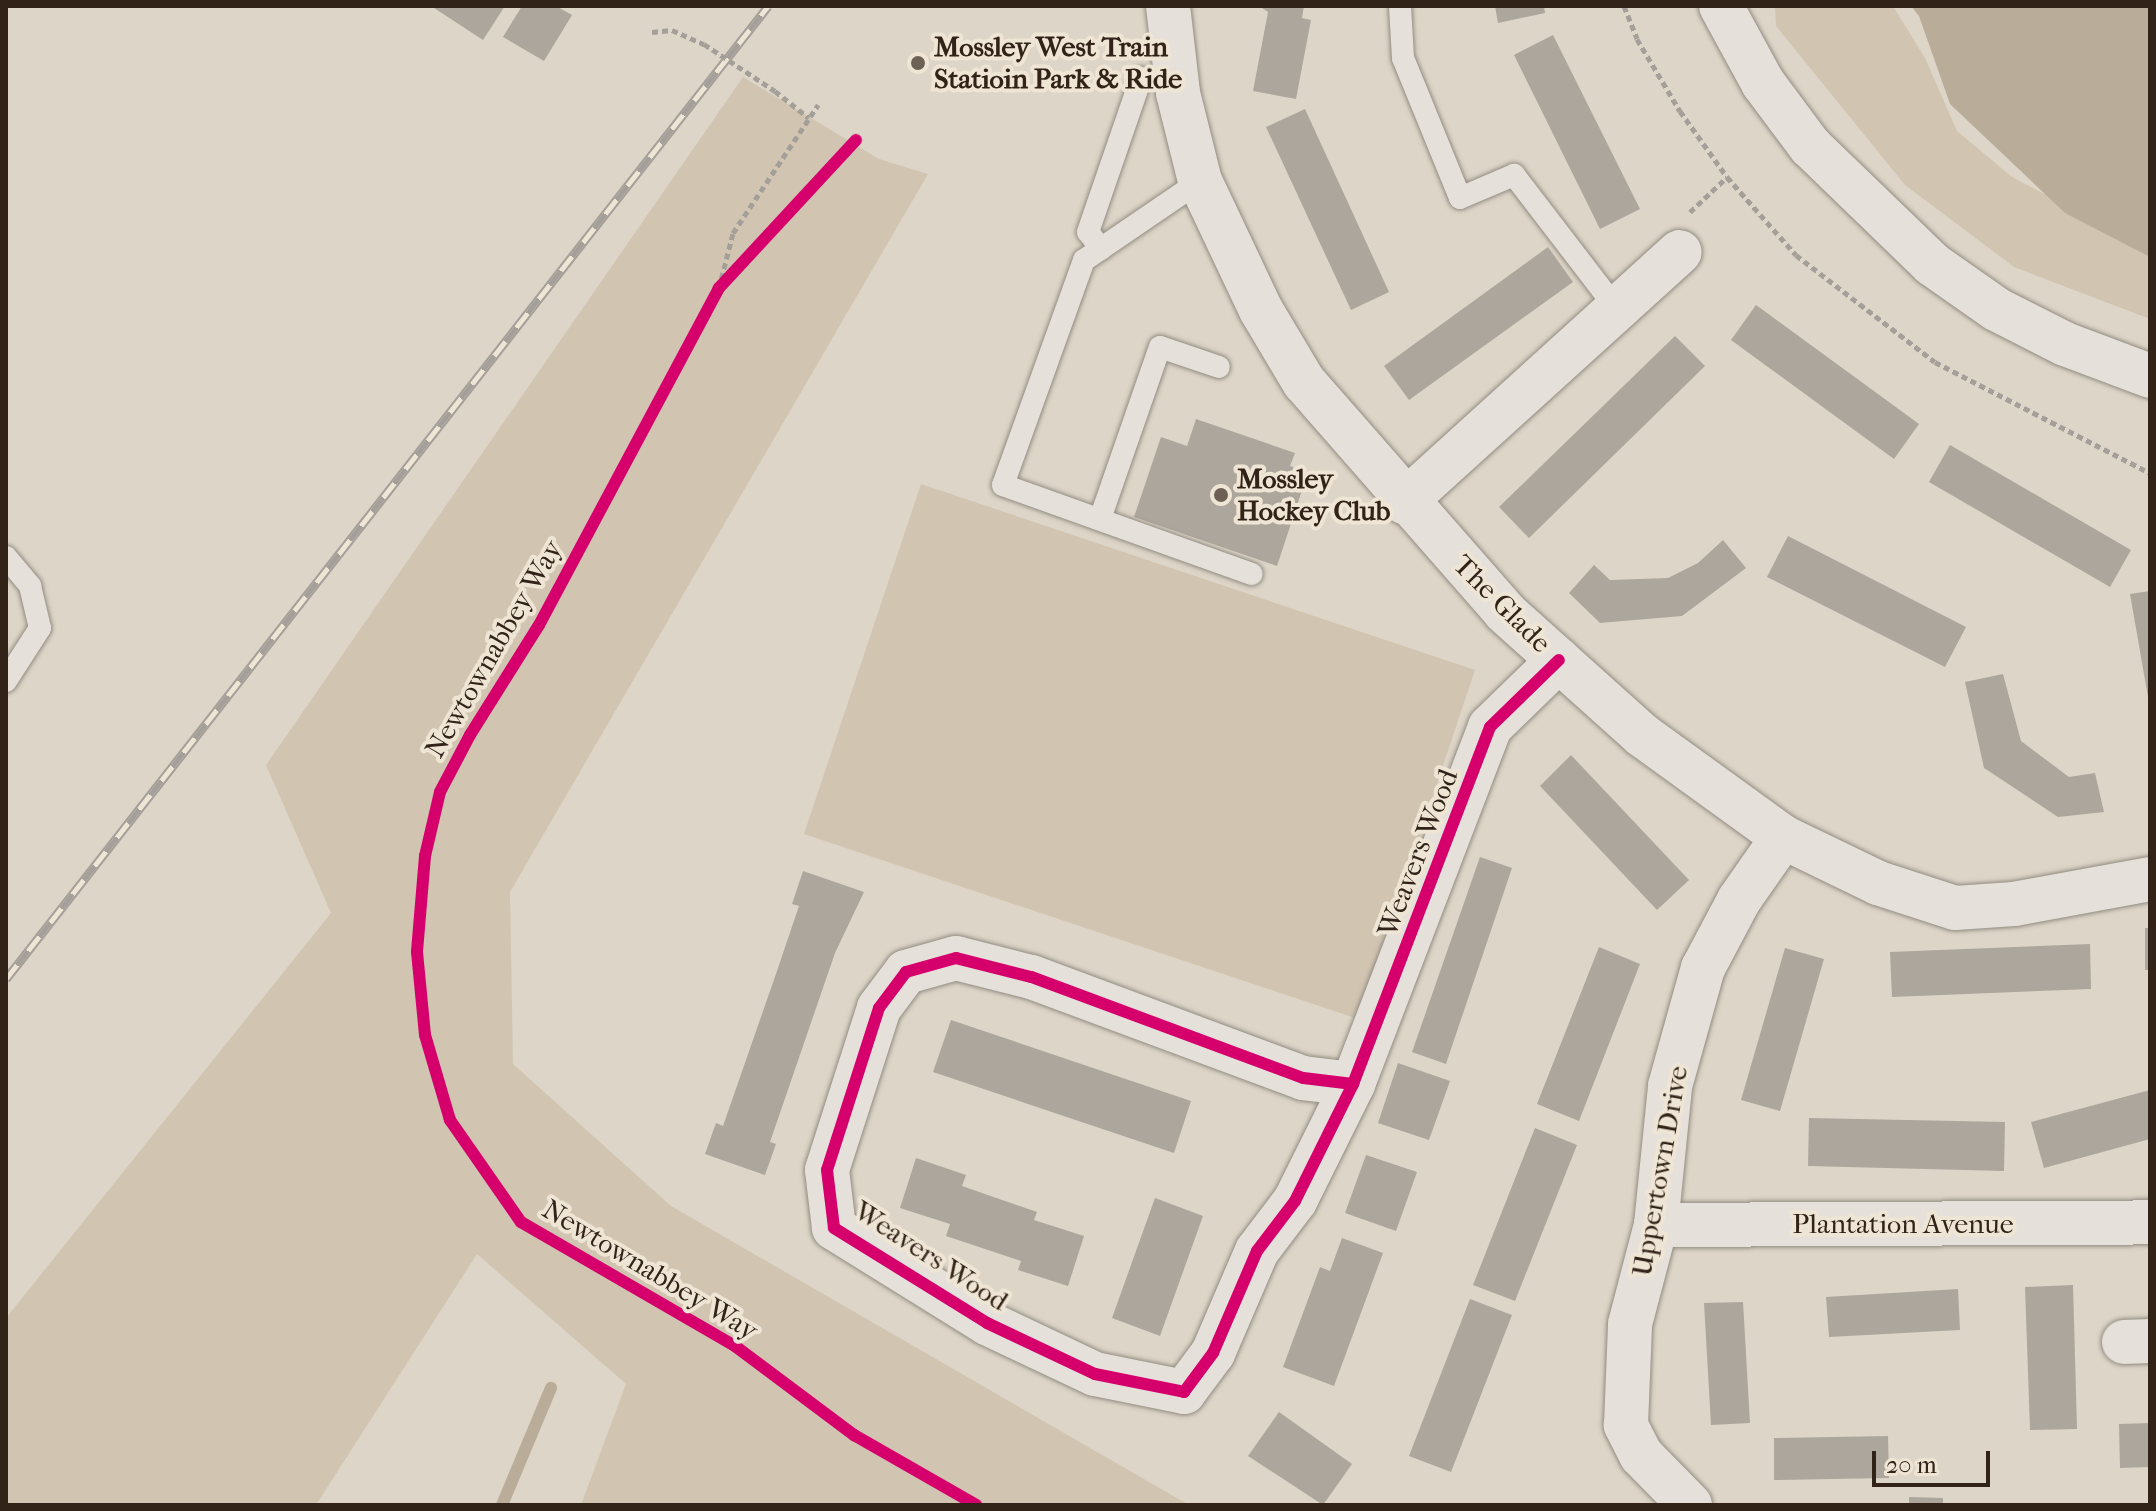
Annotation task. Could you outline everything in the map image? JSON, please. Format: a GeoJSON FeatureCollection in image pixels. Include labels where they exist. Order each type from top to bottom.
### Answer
{"type":"FeatureCollection","features":[{"type":"Feature","properties":{"kind":"street","name":"The Glade"},"geometry":{"type":"LineString","coordinates":[[1168,6],[1178,93],[1200,181],[1261,310],[1304,382],[1404,502],[1505,612],[1642,735],[1783,837],[1878,883],[1955,908],[2014,904],[2150,879]]}},
{"type":"Feature","properties":{"kind":"street"},"geometry":{"type":"LineString","coordinates":[[1721,6],[1763,83],[1810,146],[1932,264],[1996,309],[2051,337],[2150,376]]}},
{"type":"Feature","properties":{"kind":"street"},"geometry":{"type":"LineString","coordinates":[[1404,502],[1680,252]]}},
{"type":"Feature","properties":{"kind":"street","name":"Weavers Wood"},"geometry":{"type":"LineString","coordinates":[[1353,1084],[1303,1078],[1031,977],[956,958],[906,972],[879,1008],[827,1170],[834,1228],[1000,1330],[1095,1374],[1184,1392],[1213,1353],[1257,1251],[1295,1201],[1353,1084],[1490,727],[1559,660]]}},
{"type":"Feature","properties":{"kind":"street","name":"Uppertown Drive"},"geometry":{"type":"LineString","coordinates":[[1690,1505],[1641,1455],[1626,1425],[1630,1324],[1656,1225],[1670,1086],[1703,968],[1739,900],[1783,837]]}},
{"type":"Feature","properties":{"kind":"street","name":"Plantation Avenue"},"geometry":{"type":"LineString","coordinates":[[1656,1225],[2150,1222]]}},
{"type":"Feature","properties":{"kind":"lane"},"geometry":{"type":"LineString","coordinates":[[1400,6],[1403,58],[1460,198],[1514,175],[1617,309]]}},
{"type":"Feature","properties":{"kind":"lane"},"geometry":{"type":"LineString","coordinates":[[1101,249],[1088,232],[1141,78]]}},
{"type":"Feature","properties":{"kind":"lane"},"geometry":{"type":"LineString","coordinates":[[1200,181],[1084,260],[1003,485],[1252,574]]}},
{"type":"Feature","properties":{"kind":"lane"},"geometry":{"type":"LineString","coordinates":[[1100,519],[1160,347],[1219,367]]}},
{"type":"Feature","properties":{"kind":"lane"},"geometry":{"type":"LineString","coordinates":[[6,557],[30,586],[40,628],[6,681]]}},
{"type":"Feature","properties":{"kind":"path"},"geometry":{"type":"LineString","coordinates":[[1624,6],[1637,39],[1680,111],[1727,177],[1796,255],[1935,362],[2150,473]]}},
{"type":"Feature","properties":{"kind":"path"},"geometry":{"type":"LineString","coordinates":[[652,32],[672,30],[704,44],[775,91],[809,118]]}},
{"type":"Feature","properties":{"kind":"path"},"geometry":{"type":"LineString","coordinates":[[719,288],[733,233],[818,105]]}},
{"type":"Feature","properties":{"kind":"path"},"geometry":{"type":"LineString","coordinates":[[711,302],[740,265]]}},
{"type":"Feature","properties":{"kind":"shaded area"},"geometry":{"type":"Polygon","coordinates":[[[1775,6],[1893,6],[1925,58],[1957,131],[2012,177],[2150,249],[2150,319],[2014,267],[1905,185],[1776,26],[1775,6]]]}},
{"type":"Feature","properties":{"kind":"shaded area"},"geometry":{"type":"Polygon","coordinates":[[[1911,6],[2150,6],[2150,257],[2065,213],[1950,104],[1919,16],[1911,6]]]}},
{"type":"Feature","properties":{"kind":"shaded area"},"geometry":{"type":"Polygon","coordinates":[[[743,77],[879,159],[928,174],[510,892],[513,1064],[671,1206],[1189,1505],[581,1505],[626,1384],[477,1254],[316,1505],[6,1505],[6,1318],[331,913],[266,765],[743,77]]]}},
{"type":"Feature","properties":{"kind":"shaded area"},"geometry":{"type":"Polygon","coordinates":[[[921,484],[1475,670],[1358,1019],[804,834],[921,484]]]}},
{"type":"Feature","properties":{"kind":"building"},"geometry":{"type":"Polygon","coordinates":[[[431,6],[505,6],[483,40],[431,6]]]}},
{"type":"Feature","properties":{"kind":"building"},"geometry":{"type":"Polygon","coordinates":[[[522,6],[556,6],[572,15],[544,61],[503,37],[522,6]]]}},
{"type":"Feature","properties":{"kind":"building"},"geometry":{"type":"Polygon","coordinates":[[[1259,6],[1304,6],[1302,18],[1311,20],[1296,99],[1253,91],[1268,12],[1259,6]]]}},
{"type":"Feature","properties":{"kind":"building"},"geometry":{"type":"Polygon","coordinates":[[[1495,6],[1544,6],[1545,13],[1498,23],[1495,6]]]}},
{"type":"Feature","properties":{"kind":"building"},"geometry":{"type":"Polygon","coordinates":[[[1553,35],[1640,209],[1600,229],[1514,55],[1553,35]]]}},
{"type":"Feature","properties":{"kind":"building"},"geometry":{"type":"Polygon","coordinates":[[[1305,109],[1389,292],[1351,310],[1266,127],[1305,109]]]}},
{"type":"Feature","properties":{"kind":"building"},"geometry":{"type":"Polygon","coordinates":[[[1548,247],[1573,282],[1409,400],[1384,366],[1548,247]]]}},
{"type":"Feature","properties":{"kind":"building"},"geometry":{"type":"Polygon","coordinates":[[[1756,305],[1919,424],[1894,459],[1731,340],[1756,305]]]}},
{"type":"Feature","properties":{"kind":"building"},"geometry":{"type":"Polygon","coordinates":[[[1675,336],[1705,366],[1529,538],[1499,507],[1675,336]]]}},
{"type":"Feature","properties":{"kind":"building","name":"Mossley Hockey Club"},"geometry":{"type":"Polygon","coordinates":[[[1196,419],[1295,453],[1290,466],[1308,472],[1277,566],[1134,517],[1161,437],[1187,446],[1196,419]]]}},
{"type":"Feature","properties":{"kind":"building"},"geometry":{"type":"Polygon","coordinates":[[[1950,445],[2131,550],[2110,587],[1929,482],[1950,445]]]}},
{"type":"Feature","properties":{"kind":"building"},"geometry":{"type":"Polygon","coordinates":[[[1788,536],[1966,627],[1945,667],[1767,577],[1788,536]]]}},
{"type":"Feature","properties":{"kind":"building"},"geometry":{"type":"Polygon","coordinates":[[[1723,540],[1746,568],[1682,616],[1600,623],[1569,593],[1594,565],[1610,580],[1668,578],[1698,563],[1723,540]]]}},
{"type":"Feature","properties":{"kind":"building"},"geometry":{"type":"Polygon","coordinates":[[[2150,591],[2150,697],[2148,697],[2130,594],[2150,591]]]}},
{"type":"Feature","properties":{"kind":"building"},"geometry":{"type":"Polygon","coordinates":[[[2003,674],[2021,741],[2069,777],[2095,773],[2104,812],[2058,817],[1984,768],[1965,682],[2003,674]]]}},
{"type":"Feature","properties":{"kind":"building"},"geometry":{"type":"Polygon","coordinates":[[[1571,755],[1689,880],[1657,910],[1540,786],[1571,755]]]}},
{"type":"Feature","properties":{"kind":"building"},"geometry":{"type":"Polygon","coordinates":[[[1480,857],[1512,868],[1446,1064],[1412,1052],[1480,857]]]}},
{"type":"Feature","properties":{"kind":"building"},"geometry":{"type":"Polygon","coordinates":[[[803,871],[864,892],[835,953],[770,1142],[776,1144],[765,1175],[705,1154],[716,1123],[723,1126],[778,968],[799,906],[792,904],[803,871]]]}},
{"type":"Feature","properties":{"kind":"building"},"geometry":{"type":"Polygon","coordinates":[[[2145,928],[2150,928],[2150,970],[2145,970],[2145,928]]]}},
{"type":"Feature","properties":{"kind":"building"},"geometry":{"type":"Polygon","coordinates":[[[2090,944],[2091,989],[1892,997],[1890,952],[2090,944]]]}},
{"type":"Feature","properties":{"kind":"building"},"geometry":{"type":"Polygon","coordinates":[[[1599,947],[1640,964],[1579,1121],[1537,1104],[1599,947]]]}},
{"type":"Feature","properties":{"kind":"building"},"geometry":{"type":"Polygon","coordinates":[[[1785,948],[1824,959],[1780,1111],[1741,1100],[1785,948]]]}},
{"type":"Feature","properties":{"kind":"building"},"geometry":{"type":"Polygon","coordinates":[[[951,1020],[1191,1101],[1174,1153],[933,1072],[951,1020]]]}},
{"type":"Feature","properties":{"kind":"building"},"geometry":{"type":"Polygon","coordinates":[[[1398,1063],[1450,1081],[1429,1140],[1378,1123],[1398,1063]]]}},
{"type":"Feature","properties":{"kind":"building"},"geometry":{"type":"Polygon","coordinates":[[[2150,1090],[2150,1139],[2044,1168],[2031,1122],[2150,1090]]]}},
{"type":"Feature","properties":{"kind":"building"},"geometry":{"type":"Polygon","coordinates":[[[1809,1118],[2005,1122],[2004,1171],[1808,1166],[1809,1118]]]}},
{"type":"Feature","properties":{"kind":"building"},"geometry":{"type":"Polygon","coordinates":[[[1535,1128],[1577,1145],[1515,1301],[1473,1285],[1535,1128]]]}},
{"type":"Feature","properties":{"kind":"building"},"geometry":{"type":"Polygon","coordinates":[[[1366,1155],[1417,1172],[1396,1231],[1345,1213],[1366,1155]]]}},
{"type":"Feature","properties":{"kind":"building"},"geometry":{"type":"Polygon","coordinates":[[[916,1158],[966,1175],[962,1186],[1037,1212],[1034,1220],[1084,1236],[1068,1286],[1018,1270],[1021,1261],[946,1236],[950,1224],[900,1208],[916,1158]]]}},
{"type":"Feature","properties":{"kind":"building"},"geometry":{"type":"Polygon","coordinates":[[[1155,1198],[1203,1216],[1160,1336],[1112,1318],[1155,1198]]]}},
{"type":"Feature","properties":{"kind":"building"},"geometry":{"type":"Polygon","coordinates":[[[1342,1238],[1383,1253],[1334,1386],[1283,1367],[1320,1267],[1330,1271],[1342,1238]]]}},
{"type":"Feature","properties":{"kind":"building"},"geometry":{"type":"Polygon","coordinates":[[[2073,1285],[2077,1429],[2030,1430],[2025,1287],[2073,1285]]]}},
{"type":"Feature","properties":{"kind":"building"},"geometry":{"type":"Polygon","coordinates":[[[1958,1289],[1960,1330],[1829,1337],[1826,1297],[1958,1289]]]}},
{"type":"Feature","properties":{"kind":"building"},"geometry":{"type":"Polygon","coordinates":[[[1470,1299],[1512,1315],[1451,1472],[1409,1456],[1470,1299]]]}},
{"type":"Feature","properties":{"kind":"building"},"geometry":{"type":"Polygon","coordinates":[[[1743,1302],[1750,1423],[1711,1425],[1704,1303],[1743,1302]]]}},
{"type":"Feature","properties":{"kind":"building"},"geometry":{"type":"Polygon","coordinates":[[[1279,1412],[1352,1464],[1323,1505],[1248,1456],[1279,1412]]]}},
{"type":"Feature","properties":{"kind":"building"},"geometry":{"type":"Polygon","coordinates":[[[2150,1423],[2150,1467],[2120,1468],[2119,1424],[2150,1423]]]}},
{"type":"Feature","properties":{"kind":"building"},"geometry":{"type":"Polygon","coordinates":[[[1888,1436],[1889,1478],[1774,1480],[1774,1438],[1888,1436]]]}},
{"type":"Feature","properties":{"kind":"building"},"geometry":{"type":"Polygon","coordinates":[[[1909,1497],[1943,1498],[1943,1505],[1909,1505],[1909,1497]]]}},
{"type":"Feature","properties":{"kind":"waterway"},"geometry":{"type":"LineString","coordinates":[[502,1505],[551,1388]]}},
{"type":"Feature","properties":{"kind":"railway"},"geometry":{"type":"LineString","coordinates":[[6,979],[768,6]]}},
{"type":"Feature","properties":{"kind":"cycle path","name":"Newtownabbey Way"},"geometry":{"type":"LineString","coordinates":[[856,140],[719,288],[539,625],[470,735],[440,792],[425,856],[417,952],[425,1035],[450,1120],[521,1222],[735,1346],[854,1435],[976,1505]]}},
{"type":"Feature","properties":{"kind":"cycle path"},"geometry":{"type":"LineString","coordinates":[[1353,1084],[1303,1078],[1031,977],[956,958],[906,972],[879,1008],[827,1170],[834,1228],[987,1323],[1095,1374],[1184,1392],[1213,1353],[1257,1251],[1295,1201],[1353,1084],[1490,727],[1559,660]]}},
{"type":"Feature","properties":{"kind":"place","name":"Mossley West Train Statioin Park & Ride"},"geometry":{"type":"Point","coordinates":[918,63]}},
{"type":"Feature","properties":{"kind":"place","name":"Mossley Hockey Club"},"geometry":{"type":"Point","coordinates":[1221,495]}}]}
